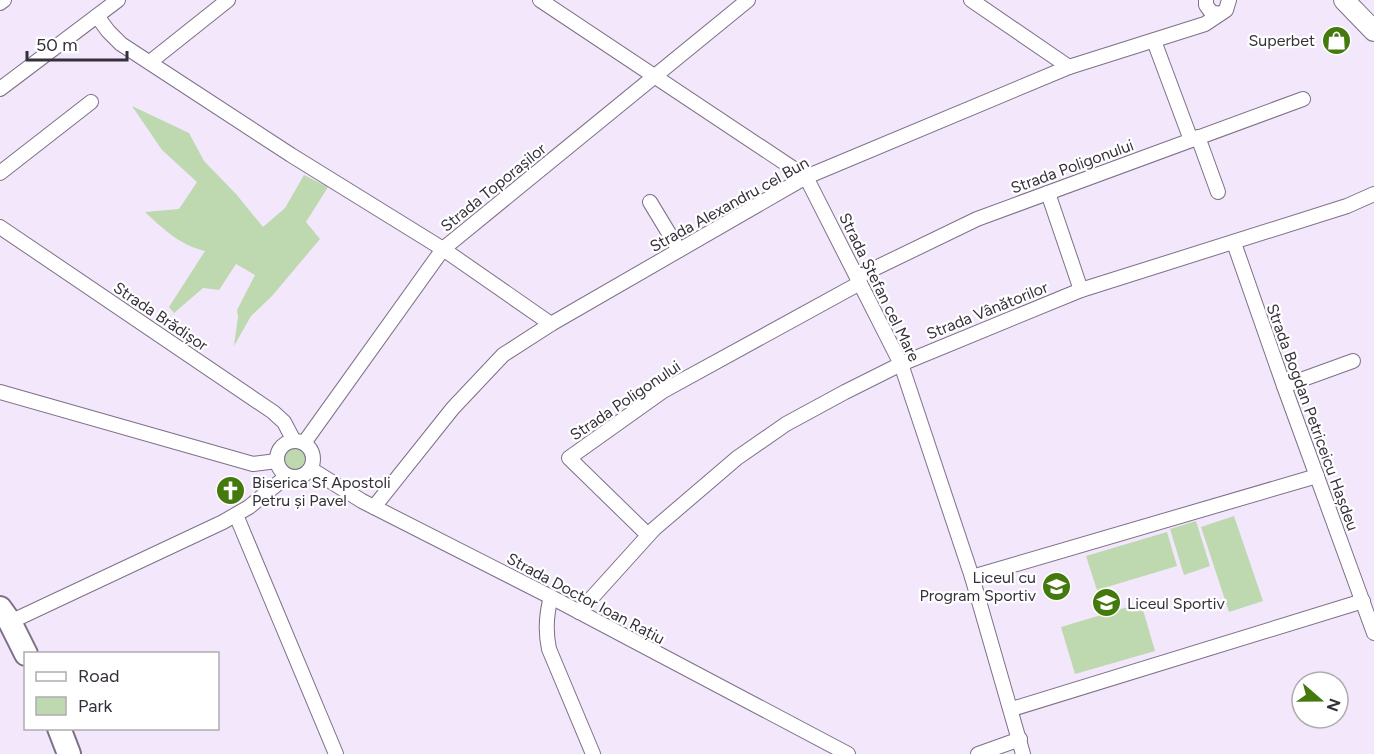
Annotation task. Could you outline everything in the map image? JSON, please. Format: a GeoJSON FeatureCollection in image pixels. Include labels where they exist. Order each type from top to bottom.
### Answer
{"type":"FeatureCollection","features":[{"type":"Feature","properties":{"kind":"main road"},"geometry":{"type":"LineString","coordinates":[[1344,0],[1374,31]]}},
{"type":"Feature","properties":{"kind":"main road"},"geometry":{"type":"LineString","coordinates":[[5,615],[25,652]]}},
{"type":"Feature","properties":{"kind":"main road"},"geometry":{"type":"LineString","coordinates":[[58,730],[69,754]]}},
{"type":"Feature","properties":{"kind":"street"},"geometry":{"type":"LineString","coordinates":[[0,89],[118,0]]}},
{"type":"Feature","properties":{"kind":"street"},"geometry":{"type":"LineString","coordinates":[[150,62],[228,0]]}},
{"type":"Feature","properties":{"kind":"street","name":"Strada Ștefan cel Mare"},"geometry":{"type":"LineString","coordinates":[[540,0],[806,177],[901,364],[972,577],[1012,709],[1023,754]]}},
{"type":"Feature","properties":{"kind":"street","name":"Strada Toporașilor"},"geometry":{"type":"LineString","coordinates":[[299,442],[443,249],[748,0]]}},
{"type":"Feature","properties":{"kind":"street"},"geometry":{"type":"LineString","coordinates":[[971,0],[1070,67]]}},
{"type":"Feature","properties":{"kind":"street"},"geometry":{"type":"LineString","coordinates":[[1211,8],[1226,10],[1229,0]]}},
{"type":"Feature","properties":{"kind":"street","name":"Strada Alexandru cel Bun"},"geometry":{"type":"LineString","coordinates":[[374,507],[453,408],[502,355],[551,324],[806,177],[1070,67],[1204,24],[1211,8]]}},
{"type":"Feature","properties":{"kind":"street"},"geometry":{"type":"LineString","coordinates":[[97,16],[121,44],[291,155],[443,249],[551,324]]}},
{"type":"Feature","properties":{"kind":"street"},"geometry":{"type":"LineString","coordinates":[[1154,41],[1218,192]]}},
{"type":"Feature","properties":{"kind":"street","name":"Strada Poligonului"},"geometry":{"type":"LineString","coordinates":[[648,535],[569,458],[663,391],[859,280],[977,219],[1303,99]]}},
{"type":"Feature","properties":{"kind":"street"},"geometry":{"type":"LineString","coordinates":[[0,173],[91,102]]}},
{"type":"Feature","properties":{"kind":"street"},"geometry":{"type":"LineString","coordinates":[[1048,193],[1081,290]]}},
{"type":"Feature","properties":{"kind":"street","name":"Strada Vânătorilor"},"geometry":{"type":"LineString","coordinates":[[579,612],[648,535],[738,458],[786,424],[901,364],[1081,290],[1347,206],[1374,194]]}},
{"type":"Feature","properties":{"kind":"street"},"geometry":{"type":"LineString","coordinates":[[650,202],[679,250]]}},
{"type":"Feature","properties":{"kind":"street","name":"Strada Brădișor"},"geometry":{"type":"LineString","coordinates":[[0,227],[253,398],[284,422],[299,442]]}},
{"type":"Feature","properties":{"kind":"street","name":"Strada Bogdan Petriceicu Hașdeu"},"geometry":{"type":"LineString","coordinates":[[1234,243],[1374,633]]}},
{"type":"Feature","properties":{"kind":"street"},"geometry":{"type":"LineString","coordinates":[[1284,386],[1353,361]]}},
{"type":"Feature","properties":{"kind":"street"},"geometry":{"type":"LineString","coordinates":[[0,392],[253,465],[277,461]]}},
{"type":"Feature","properties":{"kind":"street"},"geometry":{"type":"LineString","coordinates":[[288,442],[299,442],[312,452],[313,464],[307,473],[298,477],[287,476],[282,472],[277,461],[279,450],[288,442]]}},
{"type":"Feature","properties":{"kind":"street","name":"Strada Doctor Ioan Rațiu"},"geometry":{"type":"LineString","coordinates":[[311,469],[374,507],[551,597],[848,754]]}},
{"type":"Feature","properties":{"kind":"street"},"geometry":{"type":"LineString","coordinates":[[5,615],[236,515],[263,497],[287,476]]}},
{"type":"Feature","properties":{"kind":"street"},"geometry":{"type":"LineString","coordinates":[[972,577],[1317,476]]}},
{"type":"Feature","properties":{"kind":"street"},"geometry":{"type":"LineString","coordinates":[[236,515],[336,754]]}},
{"type":"Feature","properties":{"kind":"street"},"geometry":{"type":"LineString","coordinates":[[551,597],[546,632],[549,648],[593,754]]}},
{"type":"Feature","properties":{"kind":"street"},"geometry":{"type":"LineString","coordinates":[[1012,709],[1363,601]]}},
{"type":"Feature","properties":{"kind":"street"},"geometry":{"type":"LineString","coordinates":[[978,754],[1020,739]]}},
{"type":"Feature","properties":{"kind":"green space"},"geometry":{"type":"Polygon","coordinates":[[[132,106],[189,133],[204,161],[236,194],[263,227],[285,208],[304,175],[328,187],[306,222],[320,239],[272,296],[251,316],[234,346],[237,310],[255,275],[236,264],[219,290],[203,288],[174,313],[169,307],[205,251],[180,241],[145,212],[179,209],[197,182],[162,150],[132,106]]]}},
{"type":"Feature","properties":{"kind":"green space"},"geometry":{"type":"Polygon","coordinates":[[[295,447],[304,450],[307,459],[304,468],[295,471],[286,468],[283,459],[286,450],[295,447]]]}},
{"type":"Feature","properties":{"kind":"green space"},"geometry":{"type":"Polygon","coordinates":[[[1234,516],[1263,601],[1229,612],[1201,527],[1234,516]]]}},
{"type":"Feature","properties":{"kind":"green space"},"geometry":{"type":"Polygon","coordinates":[[[1196,521],[1210,566],[1184,575],[1170,529],[1196,521]]]}},
{"type":"Feature","properties":{"kind":"green space"},"geometry":{"type":"Polygon","coordinates":[[[1167,532],[1177,566],[1097,590],[1086,556],[1167,532]]]}},
{"type":"Feature","properties":{"kind":"green space"},"geometry":{"type":"Polygon","coordinates":[[[1141,603],[1155,651],[1075,674],[1061,627],[1141,603]]]}},
{"type":"Feature","properties":{"kind":"place","name":"Superbet"},"geometry":{"type":"Point","coordinates":[1336,40]}},
{"type":"Feature","properties":{"kind":"place","name":"Biserica Sf Apostoli Petru și Pavel"},"geometry":{"type":"Point","coordinates":[231,491]}},
{"type":"Feature","properties":{"kind":"place","name":"Liceul cu Program Sportiv"},"geometry":{"type":"Point","coordinates":[1057,586]}},
{"type":"Feature","properties":{"kind":"place","name":"Liceul Sportiv"},"geometry":{"type":"Point","coordinates":[1106,603]}}]}
